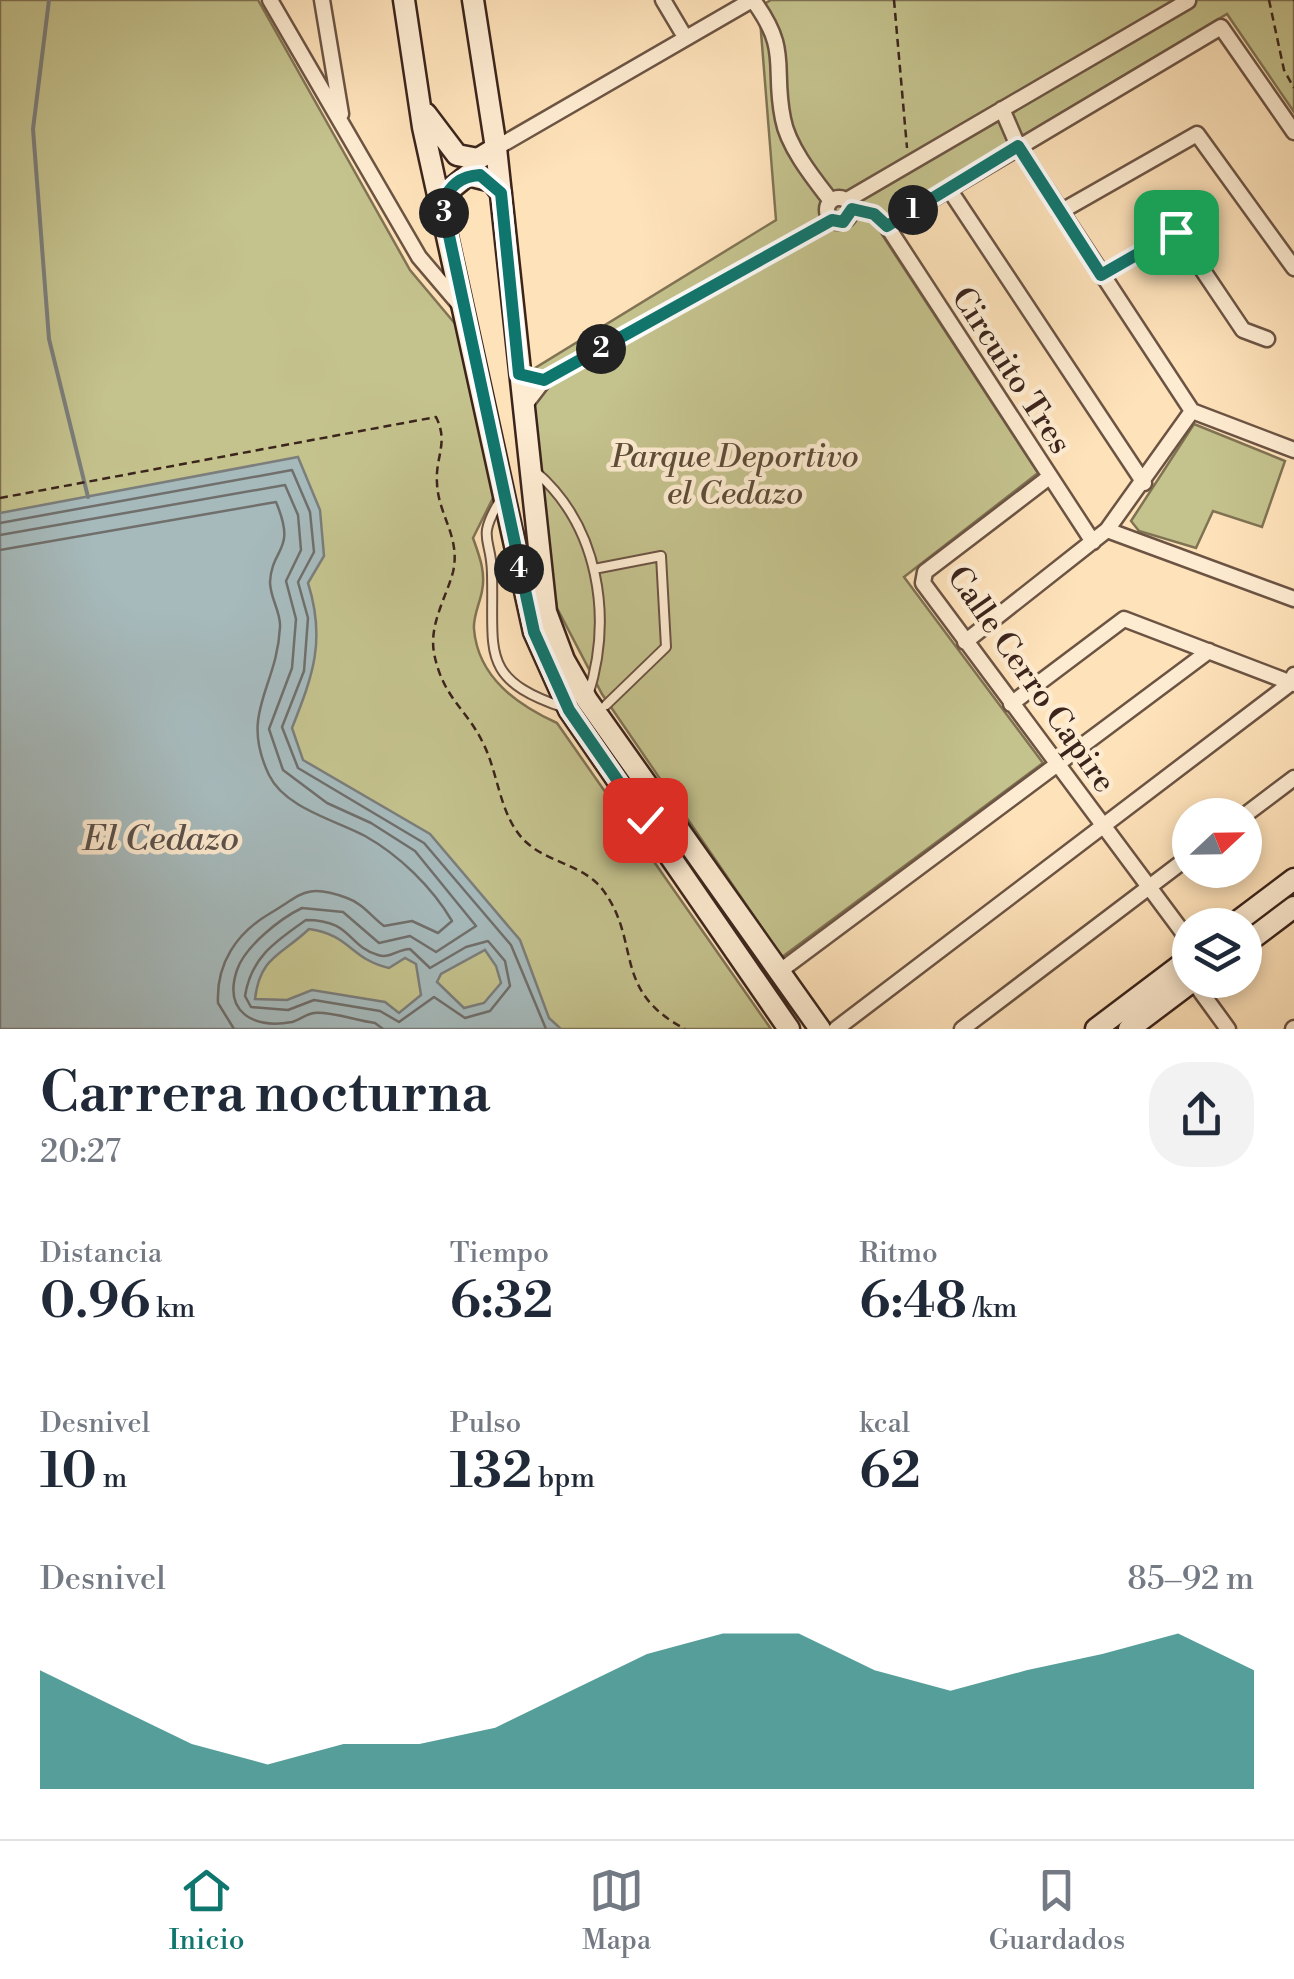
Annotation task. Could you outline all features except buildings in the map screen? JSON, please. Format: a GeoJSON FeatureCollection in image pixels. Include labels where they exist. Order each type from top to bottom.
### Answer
{"type":"FeatureCollection","features":[{"type":"Feature","properties":{"kind":"main road"},"geometry":{"type":"LineString","coordinates":[[404,0],[420,103],[534,632],[820,1029]]}},
{"type":"Feature","properties":{"kind":"main road"},"geometry":{"type":"LineString","coordinates":[[473,0],[496,148],[546,612],[587,705],[789,1029]]}},
{"type":"Feature","properties":{"kind":"main road"},"geometry":{"type":"LineString","coordinates":[[420,103],[457,155],[478,159],[496,148]]}},
{"type":"Feature","properties":{"kind":"main road"},"geometry":{"type":"LineString","coordinates":[[442,203],[458,181],[468,176],[492,182],[501,193]]}},
{"type":"Feature","properties":{"kind":"main road"},"geometry":{"type":"LineString","coordinates":[[1256,908],[1294,879]]}},
{"type":"Feature","properties":{"kind":"main road"},"geometry":{"type":"LineString","coordinates":[[1262,932],[1294,908]]}},
{"type":"Feature","properties":{"kind":"main road"},"geometry":{"type":"LineString","coordinates":[[1096,1029],[1172,972]]}},
{"type":"Feature","properties":{"kind":"main road"},"geometry":{"type":"LineString","coordinates":[[1129,1029],[1172,997]]}},
{"type":"Feature","properties":{"kind":"street"},"geometry":{"type":"LineString","coordinates":[[270,0],[418,257],[467,313]]}},
{"type":"Feature","properties":{"kind":"street"},"geometry":{"type":"LineString","coordinates":[[322,0],[343,125]]}},
{"type":"Feature","properties":{"kind":"street"},"geometry":{"type":"LineString","coordinates":[[663,0],[685,37]]}},
{"type":"Feature","properties":{"kind":"street"},"geometry":{"type":"LineString","coordinates":[[496,148],[753,0],[774,28],[782,62],[783,122],[814,180],[843,203],[874,214],[887,226],[1221,27],[1294,132]]}},
{"type":"Feature","properties":{"kind":"street"},"geometry":{"type":"LineString","coordinates":[[832,220],[827,211],[1188,1]]}},
{"type":"Feature","properties":{"kind":"street"},"geometry":{"type":"LineString","coordinates":[[1002,109],[1018,146],[1192,411],[1294,450]]}},
{"type":"Feature","properties":{"kind":"street"},"geometry":{"type":"LineString","coordinates":[[1060,212],[1197,134],[1294,268]]}},
{"type":"Feature","properties":{"kind":"street"},"geometry":{"type":"LineString","coordinates":[[949,188],[1144,484]]}},
{"type":"Feature","properties":{"kind":"street"},"geometry":{"type":"LineString","coordinates":[[524,407],[544,380],[832,220],[843,222],[843,203]]}},
{"type":"Feature","properties":{"kind":"street","name":"Circuito Tres"},"geometry":{"type":"LineString","coordinates":[[887,226],[1048,478],[1094,542]]}},
{"type":"Feature","properties":{"kind":"street"},"geometry":{"type":"LineString","coordinates":[[1101,275],[1176,232],[1243,330],[1267,338]]}},
{"type":"Feature","properties":{"kind":"street"},"geometry":{"type":"LineString","coordinates":[[519,374],[544,380]]}},
{"type":"Feature","properties":{"kind":"street"},"geometry":{"type":"LineString","coordinates":[[964,642],[1107,530],[1144,484],[1192,411]]}},
{"type":"Feature","properties":{"kind":"street","name":"Calle Cerro Capire"},"geometry":{"type":"LineString","coordinates":[[1048,478],[922,577],[964,642],[1172,918]]}},
{"type":"Feature","properties":{"kind":"street"},"geometry":{"type":"LineString","coordinates":[[1107,530],[1294,599]]}},
{"type":"Feature","properties":{"kind":"street"},"geometry":{"type":"LineString","coordinates":[[1011,704],[1124,619],[1293,681]]}},
{"type":"Feature","properties":{"kind":"street"},"geometry":{"type":"LineString","coordinates":[[780,971],[1209,652]]}},
{"type":"Feature","properties":{"kind":"street"},"geometry":{"type":"LineString","coordinates":[[836,1029],[1293,681]]}},
{"type":"Feature","properties":{"kind":"street"},"geometry":{"type":"LineString","coordinates":[[1262,802],[1294,778]]}},
{"type":"Feature","properties":{"kind":"street"},"geometry":{"type":"LineString","coordinates":[[962,1029],[1172,870]]}},
{"type":"Feature","properties":{"kind":"street"},"geometry":{"type":"LineString","coordinates":[[1206,998],[1228,1029]]}},
{"type":"Feature","properties":{"kind":"lane"},"geometry":{"type":"LineString","coordinates":[[528,464],[562,498],[586,542],[594,569],[600,634],[587,705]]}},
{"type":"Feature","properties":{"kind":"lane"},"geometry":{"type":"LineString","coordinates":[[504,494],[484,536],[492,574],[489,621],[494,652],[520,690],[587,705],[666,647],[661,556],[594,569]]}},
{"type":"Feature","properties":{"kind":"path"},"geometry":{"type":"LineString","coordinates":[[894,0],[908,164]]}},
{"type":"Feature","properties":{"kind":"path"},"geometry":{"type":"LineString","coordinates":[[1269,0],[1284,70],[1294,88]]}},
{"type":"Feature","properties":{"kind":"path"},"geometry":{"type":"LineString","coordinates":[[0,498],[436,417],[445,439],[437,490],[456,544],[433,647],[447,696],[480,738],[506,810],[523,839],[560,863],[586,872],[602,890],[616,913],[638,988],[658,1014],[685,1029]]}},
{"type":"Feature","properties":{"kind":"green space"},"geometry":{"type":"Polygon","coordinates":[[[0,0],[258,0],[410,270],[457,326],[497,490],[473,538],[483,577],[474,624],[483,662],[502,688],[557,723],[771,1029],[0,1029],[0,0]]]}},
{"type":"Feature","properties":{"kind":"green space","name":"Parque Deportivo el Cedazo"},"geometry":{"type":"Polygon","coordinates":[[[771,0],[1294,0],[1294,112],[1227,14],[875,224],[1038,473],[904,577],[1043,763],[782,957],[602,694],[557,608],[538,494],[527,373],[776,220],[759,7],[771,0]]]}},
{"type":"Feature","properties":{"kind":"green space"},"geometry":{"type":"Polygon","coordinates":[[[1194,424],[1285,461],[1262,527],[1213,511],[1196,548],[1139,531],[1131,521],[1194,424]]]}},
{"type":"Feature","properties":{"kind":"water","name":"El Cedazo"},"geometry":{"type":"Polygon","coordinates":[[[298,457],[320,510],[324,556],[308,583],[316,622],[315,657],[292,728],[303,760],[430,834],[520,940],[549,1018],[561,1029],[0,1029],[0,513],[298,457]],[[309,929],[267,965],[255,999],[287,1000],[312,990],[385,1002],[399,1013],[421,995],[416,964],[405,958],[389,968],[376,964],[334,936],[309,929]],[[485,950],[441,974],[437,982],[464,1008],[484,1003],[501,983],[485,950]]]}},
{"type":"Feature","properties":{"kind":"waterway","name":"El Cedazo"},"geometry":{"type":"LineString","coordinates":[[49,0],[33,129],[49,339],[88,497]]}},
{"type":"Feature","properties":{"kind":"route"},"geometry":{"type":"LineString","coordinates":[[645,820],[569,710],[548,672],[534,632],[442,203],[447,192],[458,181],[480,175],[501,193],[519,374],[544,380],[832,220],[848,220],[852,209],[874,214],[887,226],[1018,146],[1101,275],[1176,232]]}}]}
